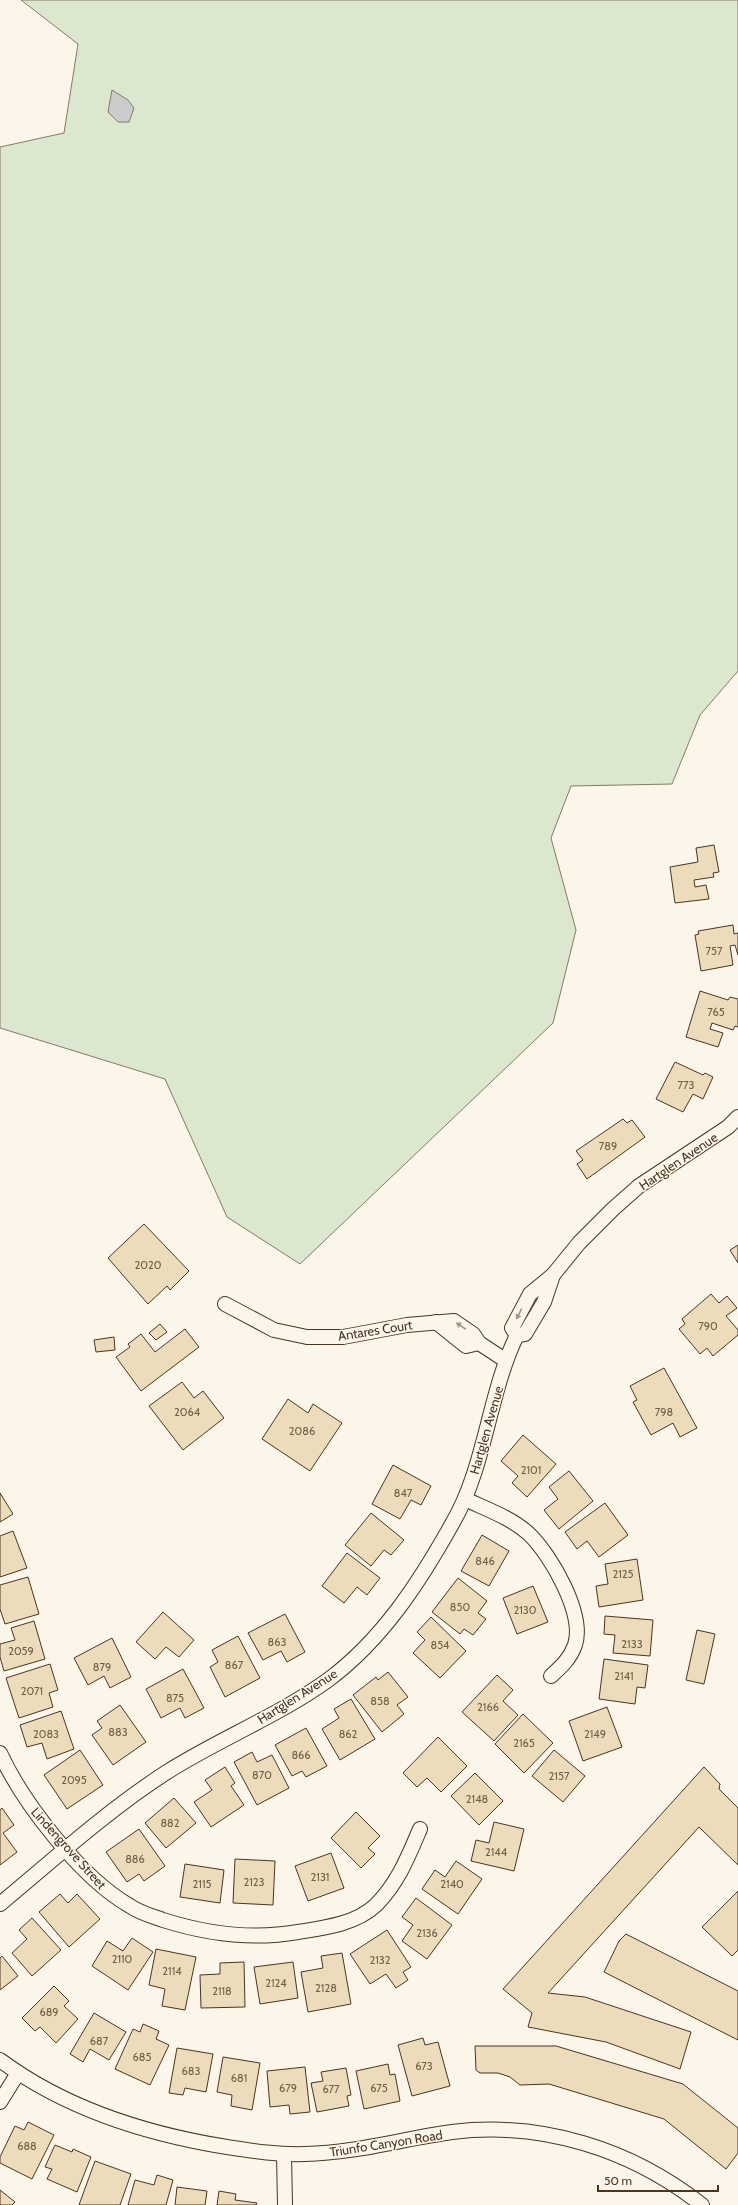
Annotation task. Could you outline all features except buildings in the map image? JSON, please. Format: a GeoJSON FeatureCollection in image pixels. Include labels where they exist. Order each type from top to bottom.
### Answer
{"type":"FeatureCollection","features":[{"type":"Feature","properties":{"kind":"street","name":"Hartglen Avenue"},"geometry":{"type":"LineString","coordinates":[[0,1904],[66,1849],[167,1772],[285,1706],[326,1681],[344,1667],[394,1615],[453,1523],[465,1498],[480,1456],[505,1360],[517,1335],[525,1334],[544,1302],[553,1275],[579,1243],[639,1186],[728,1127],[738,1117]]}},
{"type":"Feature","properties":{"kind":"street","name":"Antares Court"},"geometry":{"type":"LineString","coordinates":[[225,1304],[274,1330],[307,1337],[343,1338],[407,1324],[436,1322],[466,1346],[479,1343],[505,1360]]}},
{"type":"Feature","properties":{"kind":"street"},"geometry":{"type":"LineString","coordinates":[[465,1498],[501,1516],[529,1534],[559,1575],[568,1592],[574,1613],[576,1644],[570,1657],[551,1676]]}},
{"type":"Feature","properties":{"kind":"street","name":"Lindengrove Street"},"geometry":{"type":"LineString","coordinates":[[0,1753],[8,1771],[30,1806],[66,1849],[95,1880],[114,1896],[142,1912],[203,1931],[230,1936],[259,1936],[320,1928],[359,1917],[376,1906],[398,1880],[420,1829]]}},
{"type":"Feature","properties":{"kind":"street","name":"Triunfo Canyon Road"},"geometry":{"type":"LineString","coordinates":[[0,2060],[18,2073],[60,2096],[101,2114],[142,2129],[189,2141],[284,2154],[349,2151],[451,2132],[514,2130],[578,2141],[612,2152],[643,2166],[681,2189],[702,2205]]}},
{"type":"Feature","properties":{"kind":"street"},"geometry":{"type":"LineString","coordinates":[[0,2102],[18,2073]]}},
{"type":"Feature","properties":{"kind":"street"},"geometry":{"type":"LineString","coordinates":[[284,2154],[285,2205]]}},
{"type":"Feature","properties":{"kind":"green space"},"geometry":{"type":"Polygon","coordinates":[[[21,0],[738,0],[738,671],[700,715],[672,784],[571,786],[551,838],[576,930],[553,1023],[300,1264],[227,1217],[165,1079],[0,1028],[0,147],[64,133],[78,44],[21,0]]]}},
{"type":"Feature","properties":{"kind":"shaded area"},"geometry":{"type":"Polygon","coordinates":[[[112,90],[128,100],[134,108],[129,122],[118,122],[108,112],[112,90]]]}}]}
